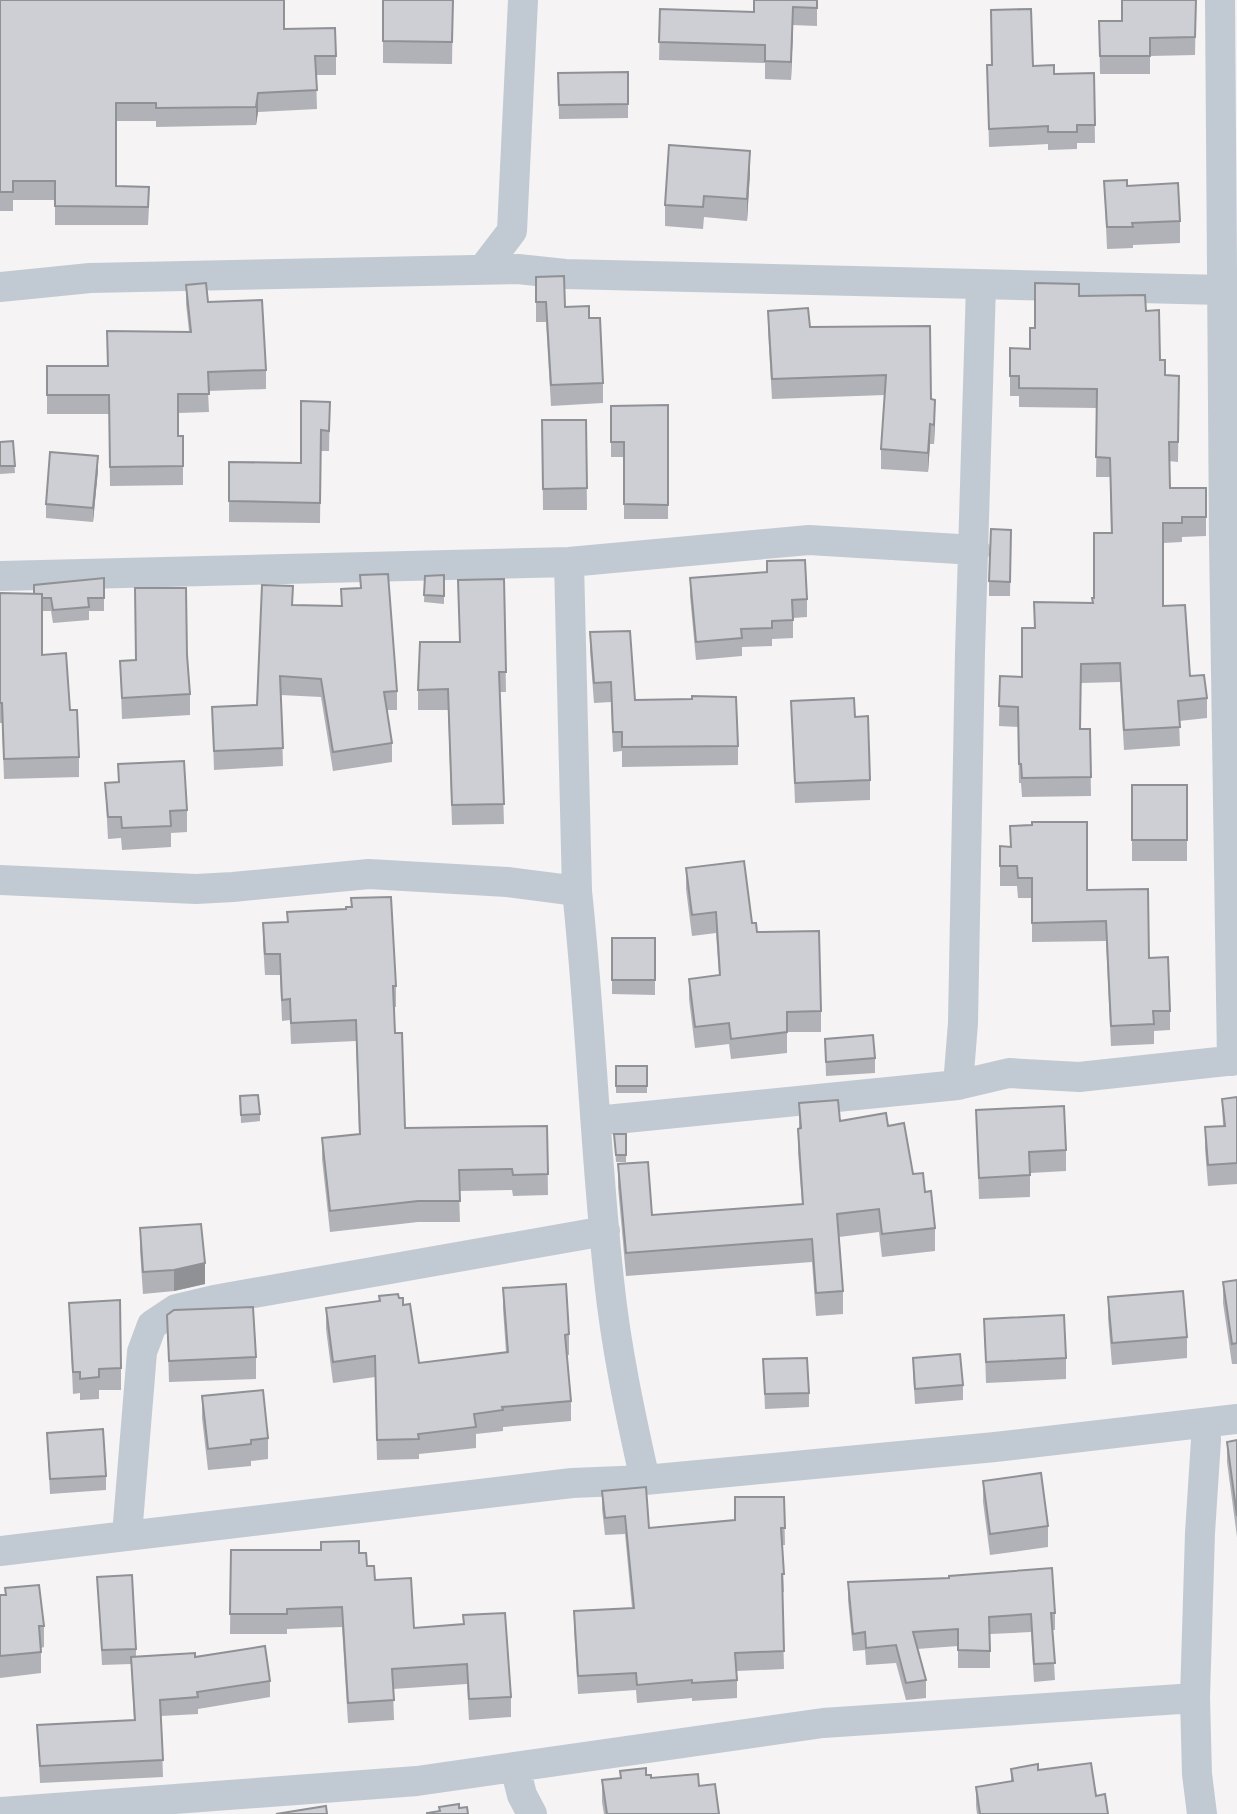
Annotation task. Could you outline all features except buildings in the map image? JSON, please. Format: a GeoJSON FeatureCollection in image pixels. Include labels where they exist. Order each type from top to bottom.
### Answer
{"type":"FeatureCollection","features":[{"type":"Feature","properties":{"kind":"street"},"geometry":{"type":"LineString","coordinates":[[483,270],[512,232],[523,0]]}},
{"type":"Feature","properties":{"kind":"street"},"geometry":{"type":"LineString","coordinates":[[596,1121],[958,1084],[1009,1073],[1079,1077],[1234,1061],[1231,541],[1222,290],[1220,0]]}},
{"type":"Feature","properties":{"kind":"street"},"geometry":{"type":"LineString","coordinates":[[512,232],[544,272]]}},
{"type":"Feature","properties":{"kind":"street"},"geometry":{"type":"LineString","coordinates":[[0,287],[90,278],[518,269],[565,274],[1222,290]]}},
{"type":"Feature","properties":{"kind":"street"},"geometry":{"type":"LineString","coordinates":[[958,1084],[963,1023],[981,285]]}},
{"type":"Feature","properties":{"kind":"street"},"geometry":{"type":"LineString","coordinates":[[0,576],[569,562],[809,540],[975,550]]}},
{"type":"Feature","properties":{"kind":"street"},"geometry":{"type":"LineString","coordinates":[[569,562],[577,891],[588,991],[605,1231],[618,1349],[645,1479]]}},
{"type":"Feature","properties":{"kind":"street"},"geometry":{"type":"LineString","coordinates":[[0,880],[196,889],[369,874],[507,881],[577,891]]}},
{"type":"Feature","properties":{"kind":"street"},"geometry":{"type":"LineString","coordinates":[[127,1535],[142,1352],[152,1325],[176,1309],[605,1231]]}},
{"type":"Feature","properties":{"kind":"street"},"geometry":{"type":"LineString","coordinates":[[0,1551],[572,1483],[645,1479],[995,1447],[1237,1419]]}},
{"type":"Feature","properties":{"kind":"street"},"geometry":{"type":"LineString","coordinates":[[1202,1814],[1196,1774],[1195,1698],[1205,1423]]}},
{"type":"Feature","properties":{"kind":"street"},"geometry":{"type":"LineString","coordinates":[[0,1812],[417,1781],[823,1723],[1195,1698]]}},
{"type":"Feature","properties":{"kind":"street"},"geometry":{"type":"LineString","coordinates":[[515,1768],[522,1795],[532,1814]]}}]}
